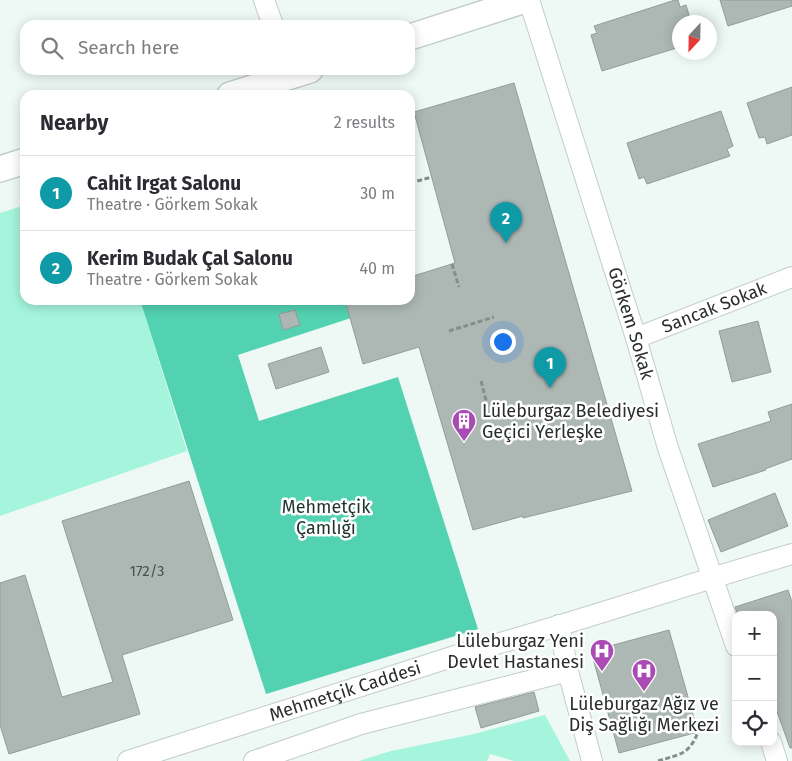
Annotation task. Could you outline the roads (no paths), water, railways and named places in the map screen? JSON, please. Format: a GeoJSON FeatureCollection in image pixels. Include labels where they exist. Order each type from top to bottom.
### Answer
{"type":"FeatureCollection","features":[{"type":"Feature","properties":{"kind":"main road"},"geometry":{"type":"LineString","coordinates":[[415,36],[525,0]]}},
{"type":"Feature","properties":{"kind":"main road"},"geometry":{"type":"LineString","coordinates":[[245,90],[288,75]]}},
{"type":"Feature","properties":{"kind":"main road"},"geometry":{"type":"LineString","coordinates":[[0,169],[20,163]]}},
{"type":"Feature","properties":{"kind":"street"},"geometry":{"type":"LineString","coordinates":[[264,0],[271,20]]}},
{"type":"Feature","properties":{"kind":"street","name":"Görkem Sokak"},"geometry":{"type":"LineString","coordinates":[[529,0],[636,338],[668,448],[732,635]]}},
{"type":"Feature","properties":{"kind":"street","name":"Sancak Sokak"},"geometry":{"type":"LineString","coordinates":[[636,338],[792,277]]}},
{"type":"Feature","properties":{"kind":"street","name":"Mehmetçik Caddesi"},"geometry":{"type":"LineString","coordinates":[[128,761],[461,654],[515,640],[711,577],[792,554]]}},
{"type":"Feature","properties":{"kind":"street"},"geometry":{"type":"LineString","coordinates":[[560,625],[568,671],[592,761]]}},
{"type":"Feature","properties":{"kind":"street"},"geometry":{"type":"LineString","coordinates":[[254,761],[361,724],[568,671]]}},
{"type":"Feature","properties":{"kind":"place","name":"Kerim Budak Çal Salonu"},"geometry":{"type":"Point","coordinates":[506,243]}},
{"type":"Feature","properties":{"kind":"place","name":"Cahit Irgat Salonu"},"geometry":{"type":"Point","coordinates":[550,388]}},
{"type":"Feature","properties":{"kind":"place","name":"Lüleburgaz Belediyesi Geçici Yerleşke"},"geometry":{"type":"Point","coordinates":[464,442]}},
{"type":"Feature","properties":{"kind":"place","name":"Lüleburgaz Yeni Devlet Hastanesi"},"geometry":{"type":"Point","coordinates":[602,672]}},
{"type":"Feature","properties":{"kind":"place","name":"Lüleburgaz Ağız ve Diş Sağlığı Merkezi"},"geometry":{"type":"Point","coordinates":[644,692]}},
{"type":"Feature","properties":{"kind":"park label","name":"Mehmetçik Çamlığı"},"geometry":{"type":"Point","coordinates":[326,517]}}]}
